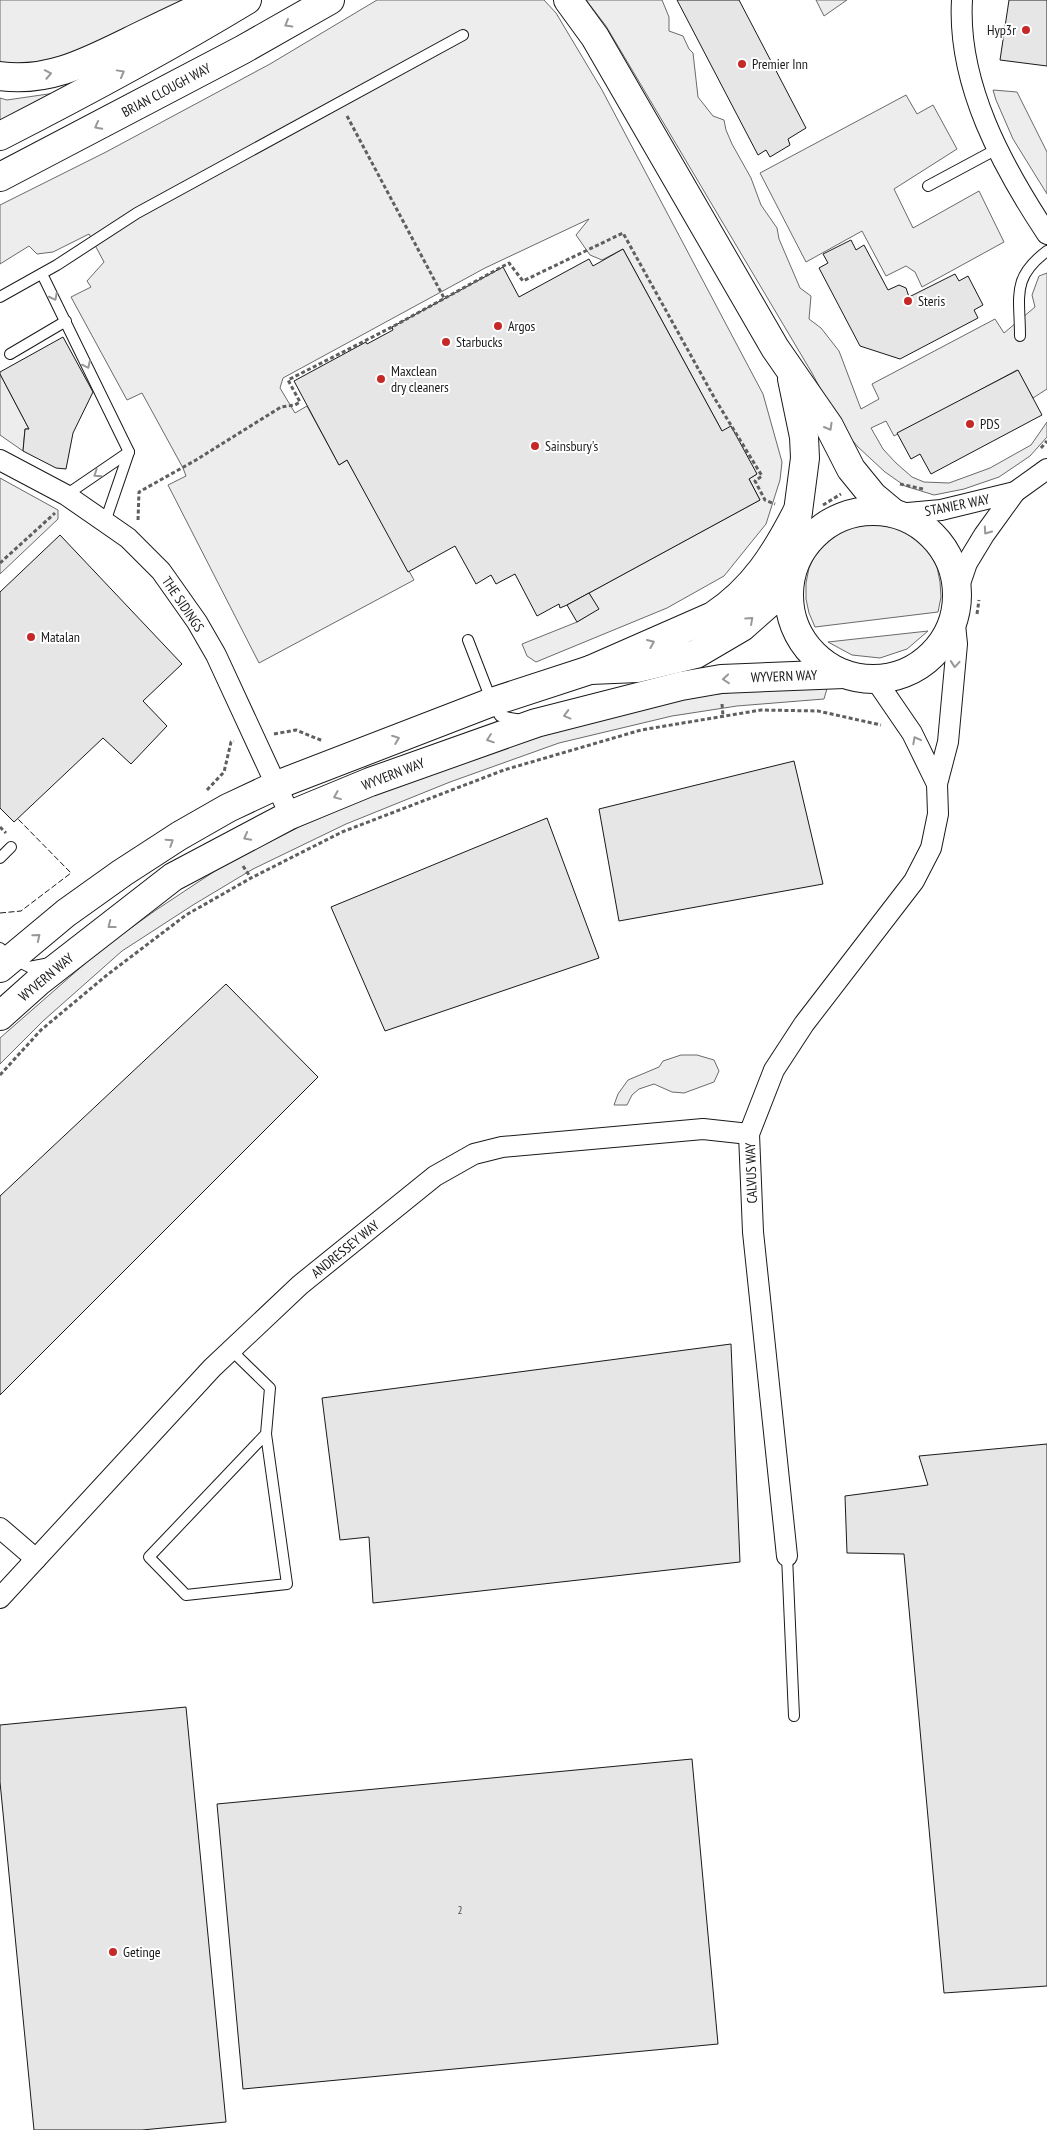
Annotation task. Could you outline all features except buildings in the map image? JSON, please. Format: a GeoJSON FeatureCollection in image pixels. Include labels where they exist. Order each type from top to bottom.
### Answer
{"type":"FeatureCollection","features":[{"type":"Feature","properties":{"kind":"main road"},"geometry":{"type":"LineString","coordinates":[[0,76],[17,78],[51,74],[81,65],[217,0]]}},
{"type":"Feature","properties":{"kind":"main road"},"geometry":{"type":"LineString","coordinates":[[0,136],[116,75],[247,0]]}},
{"type":"Feature","properties":{"kind":"main road","name":"BRIAN CLOUGH WAY"},"geometry":{"type":"LineString","coordinates":[[0,177],[242,50],[330,0]]}},
{"type":"Feature","properties":{"kind":"main road"},"geometry":{"type":"LineString","coordinates":[[568,0],[594,37],[791,373],[812,400],[860,482],[873,496],[894,512],[925,528],[937,539],[948,558],[966,605],[938,648],[910,670],[893,676],[875,679],[859,678],[844,674],[815,657],[804,645],[795,630],[790,613],[787,596],[790,576],[783,508]]}},
{"type":"Feature","properties":{"kind":"main road"},"geometry":{"type":"LineString","coordinates":[[4,958],[138,862],[228,808],[277,785],[492,702],[590,670],[713,616],[728,606],[756,578],[779,548],[783,508],[803,484],[804,437],[791,373]]}},
{"type":"Feature","properties":{"kind":"main road"},"geometry":{"type":"LineString","coordinates":[[590,670],[638,668],[696,654],[742,627],[768,604],[790,576],[811,542],[824,528],[862,512],[894,512]]}},
{"type":"Feature","properties":{"kind":"main road","name":"WYVERN WAY"},"geometry":{"type":"LineString","coordinates":[[0,1016],[66,959],[173,876],[290,815],[423,763],[536,723],[681,686],[721,679],[844,674]]}},
{"type":"Feature","properties":{"kind":"street"},"geometry":{"type":"LineString","coordinates":[[962,0],[962,37],[980,106],[997,149],[1047,234]]}},
{"type":"Feature","properties":{"kind":"street","name":"THE SIDINGS"},"geometry":{"type":"LineString","coordinates":[[0,460],[62,503],[105,522],[128,538],[161,571],[197,622],[216,655],[290,815]]}},
{"type":"Feature","properties":{"kind":"street","name":"STANIER WAY"},"geometry":{"type":"LineString","coordinates":[[966,605],[967,564],[984,535],[1042,461]]}},
{"type":"Feature","properties":{"kind":"street","name":"STANIER WAY"},"geometry":{"type":"LineString","coordinates":[[894,512],[941,510],[1016,492]]}},
{"type":"Feature","properties":{"kind":"street"},"geometry":{"type":"LineString","coordinates":[[937,784],[949,734],[957,644],[966,605]]}},
{"type":"Feature","properties":{"kind":"street"},"geometry":{"type":"LineString","coordinates":[[875,679],[912,733],[937,784]]}},
{"type":"Feature","properties":{"kind":"street","name":"CALVUS WAY"},"geometry":{"type":"LineString","coordinates":[[787,1556],[753,1232],[749,1134],[774,1070],[804,1024],[914,881],[931,848],[938,814],[937,784]]}},
{"type":"Feature","properties":{"kind":"street","name":"ANDRESSEY WAY"},"geometry":{"type":"LineString","coordinates":[[0,1598],[212,1368],[308,1279],[435,1176],[474,1154],[502,1146],[704,1129],[749,1134]]}},
{"type":"Feature","properties":{"kind":"street"},"geometry":{"type":"LineString","coordinates":[[0,1528],[36,1559]]}},
{"type":"Feature","properties":{"kind":"lane"},"geometry":{"type":"LineString","coordinates":[[0,297],[42,274],[137,213],[463,35]]}},
{"type":"Feature","properties":{"kind":"lane"},"geometry":{"type":"LineString","coordinates":[[928,186],[997,149]]}},
{"type":"Feature","properties":{"kind":"lane"},"geometry":{"type":"LineString","coordinates":[[1020,336],[1018,299],[1022,279],[1033,262],[1047,251]]}},
{"type":"Feature","properties":{"kind":"lane"},"geometry":{"type":"LineString","coordinates":[[42,274],[129,452],[105,522]]}},
{"type":"Feature","properties":{"kind":"lane"},"geometry":{"type":"LineString","coordinates":[[10,354],[66,320]]}},
{"type":"Feature","properties":{"kind":"lane"},"geometry":{"type":"LineString","coordinates":[[62,503],[129,452]]}},
{"type":"Feature","properties":{"kind":"lane"},"geometry":{"type":"LineString","coordinates":[[468,640],[492,702],[500,716],[536,723]]}},
{"type":"Feature","properties":{"kind":"lane"},"geometry":{"type":"LineString","coordinates":[[0,858],[11,847]]}},
{"type":"Feature","properties":{"kind":"lane"},"geometry":{"type":"LineString","coordinates":[[4,958],[30,967],[66,959]]}},
{"type":"Feature","properties":{"kind":"lane"},"geometry":{"type":"LineString","coordinates":[[231,1350],[270,1388],[266,1434],[287,1584],[186,1595],[149,1557],[266,1434]]}},
{"type":"Feature","properties":{"kind":"lane"},"geometry":{"type":"LineString","coordinates":[[787,1556],[794,1716]]}},
{"type":"Feature","properties":{"kind":"path"},"geometry":{"type":"LineString","coordinates":[[340,102],[444,298]]}},
{"type":"Feature","properties":{"kind":"path"},"geometry":{"type":"LineString","coordinates":[[128,538],[140,518],[139,492],[196,460],[281,407],[295,405],[300,402],[288,380],[392,328],[509,263],[523,281],[623,233],[715,399],[762,476],[755,481],[765,500],[783,508],[811,512],[860,482]]}},
{"type":"Feature","properties":{"kind":"path"},"geometry":{"type":"LineString","coordinates":[[1042,461],[1047,441]]}},
{"type":"Feature","properties":{"kind":"path"},"geometry":{"type":"LineString","coordinates":[[891,482],[928,490]]}},
{"type":"Feature","properties":{"kind":"path"},"geometry":{"type":"LineString","coordinates":[[0,563],[62,503]]}},
{"type":"Feature","properties":{"kind":"path"},"geometry":{"type":"LineString","coordinates":[[0,1075],[41,1030],[107,975],[186,915],[251,878],[342,832],[417,802],[504,770],[641,730],[761,710],[818,711],[887,726],[894,739],[912,733]]}},
{"type":"Feature","properties":{"kind":"shaded area"},"geometry":{"type":"Polygon","coordinates":[[[0,0],[196,0],[80,57],[0,68],[0,0]]]}},
{"type":"Feature","properties":{"kind":"shaded area"},"geometry":{"type":"Polygon","coordinates":[[[377,0],[544,0],[556,13],[602,90],[763,394],[782,462],[780,480],[766,524],[724,576],[667,608],[536,662],[527,656],[522,644],[577,622],[598,609],[589,593],[760,500],[749,479],[757,474],[722,431],[623,249],[602,260],[590,255],[576,235],[589,219],[485,268],[283,378],[280,388],[295,413],[307,406],[339,465],[347,460],[414,580],[259,663],[168,485],[186,476],[183,468],[142,393],[127,400],[71,297],[91,287],[87,281],[104,262],[89,234],[53,252],[37,254],[29,246],[0,264],[0,205],[106,152],[270,64],[377,0]]]}},
{"type":"Feature","properties":{"kind":"shaded area"},"geometry":{"type":"Polygon","coordinates":[[[586,0],[662,0],[669,17],[669,31],[683,36],[693,53],[698,97],[713,116],[724,120],[732,144],[751,178],[761,205],[777,228],[779,239],[800,288],[811,296],[809,319],[821,328],[839,351],[861,409],[879,399],[872,384],[995,319],[1004,333],[1035,307],[1032,295],[1039,276],[1047,273],[1047,389],[1033,398],[1017,370],[894,436],[886,421],[871,428],[883,449],[896,463],[912,477],[924,482],[949,483],[990,468],[1031,445],[1047,422],[1047,437],[1030,456],[999,477],[964,489],[934,495],[905,486],[885,472],[858,447],[841,427],[812,373],[606,26],[586,0]]]}},
{"type":"Feature","properties":{"kind":"shaded area"},"geometry":{"type":"Polygon","coordinates":[[[816,0],[847,0],[824,16],[816,0]]]}},
{"type":"Feature","properties":{"kind":"shaded area"},"geometry":{"type":"Polygon","coordinates":[[[993,90],[1017,92],[1047,152],[1047,194],[1013,139],[993,90]]]}},
{"type":"Feature","properties":{"kind":"shaded area"},"geometry":{"type":"Polygon","coordinates":[[[55,93],[0,122],[0,98],[7,100],[55,93]]]}},
{"type":"Feature","properties":{"kind":"shaded area"},"geometry":{"type":"Polygon","coordinates":[[[906,95],[917,114],[933,105],[957,149],[894,189],[913,228],[979,191],[1004,242],[922,287],[915,272],[906,266],[886,276],[862,231],[806,262],[760,173],[906,95]]]}},
{"type":"Feature","properties":{"kind":"shaded area"},"geometry":{"type":"Polygon","coordinates":[[[0,374],[29,429],[25,429],[23,451],[0,435],[0,374]]]}},
{"type":"Feature","properties":{"kind":"shaded area"},"geometry":{"type":"Polygon","coordinates":[[[0,478],[58,510],[58,519],[0,574],[0,478]]]}},
{"type":"Feature","properties":{"kind":"shaded area"},"geometry":{"type":"Polygon","coordinates":[[[865,523],[895,526],[909,532],[930,554],[937,567],[940,582],[941,597],[938,612],[815,627],[806,599],[806,583],[809,568],[815,555],[836,533],[865,523]]]}},
{"type":"Feature","properties":{"kind":"shaded area"},"geometry":{"type":"Polygon","coordinates":[[[928,631],[907,649],[880,658],[852,655],[828,642],[928,631]]]}},
{"type":"Feature","properties":{"kind":"shaded area"},"geometry":{"type":"Polygon","coordinates":[[[828,685],[824,699],[737,706],[672,716],[559,743],[450,782],[346,824],[253,869],[122,951],[43,1021],[0,1064],[0,1038],[104,947],[224,865],[299,827],[395,786],[485,751],[682,698],[789,686],[828,685]]]}},
{"type":"Feature","properties":{"kind":"shaded area"},"geometry":{"type":"Polygon","coordinates":[[[681,1055],[697,1055],[714,1060],[719,1071],[714,1082],[684,1093],[672,1092],[654,1084],[639,1089],[632,1095],[627,1105],[614,1105],[618,1094],[628,1080],[659,1067],[663,1061],[681,1055]]]}},
{"type":"Feature","properties":{"kind":"fence"},"geometry":{"type":"LineString","coordinates":[[0,913],[21,911],[71,873],[18,819]]}},
{"type":"Feature","properties":{"kind":"place","name":"Hyp3r"},"geometry":{"type":"Point","coordinates":[1026,30]}},
{"type":"Feature","properties":{"kind":"place","name":"Premier Inn"},"geometry":{"type":"Point","coordinates":[742,64]}},
{"type":"Feature","properties":{"kind":"place","name":"Steris"},"geometry":{"type":"Point","coordinates":[908,301]}},
{"type":"Feature","properties":{"kind":"place","name":"Argos"},"geometry":{"type":"Point","coordinates":[498,326]}},
{"type":"Feature","properties":{"kind":"place","name":"Starbucks"},"geometry":{"type":"Point","coordinates":[446,342]}},
{"type":"Feature","properties":{"kind":"place","name":"Maxclean dry cleaners"},"geometry":{"type":"Point","coordinates":[381,379]}},
{"type":"Feature","properties":{"kind":"place","name":"PDS"},"geometry":{"type":"Point","coordinates":[970,424]}},
{"type":"Feature","properties":{"kind":"place","name":"Sainsbury's"},"geometry":{"type":"Point","coordinates":[535,446]}},
{"type":"Feature","properties":{"kind":"place","name":"Matalan"},"geometry":{"type":"Point","coordinates":[31,637]}},
{"type":"Feature","properties":{"kind":"place","name":"Getinge"},"geometry":{"type":"Point","coordinates":[113,1952]}}]}
